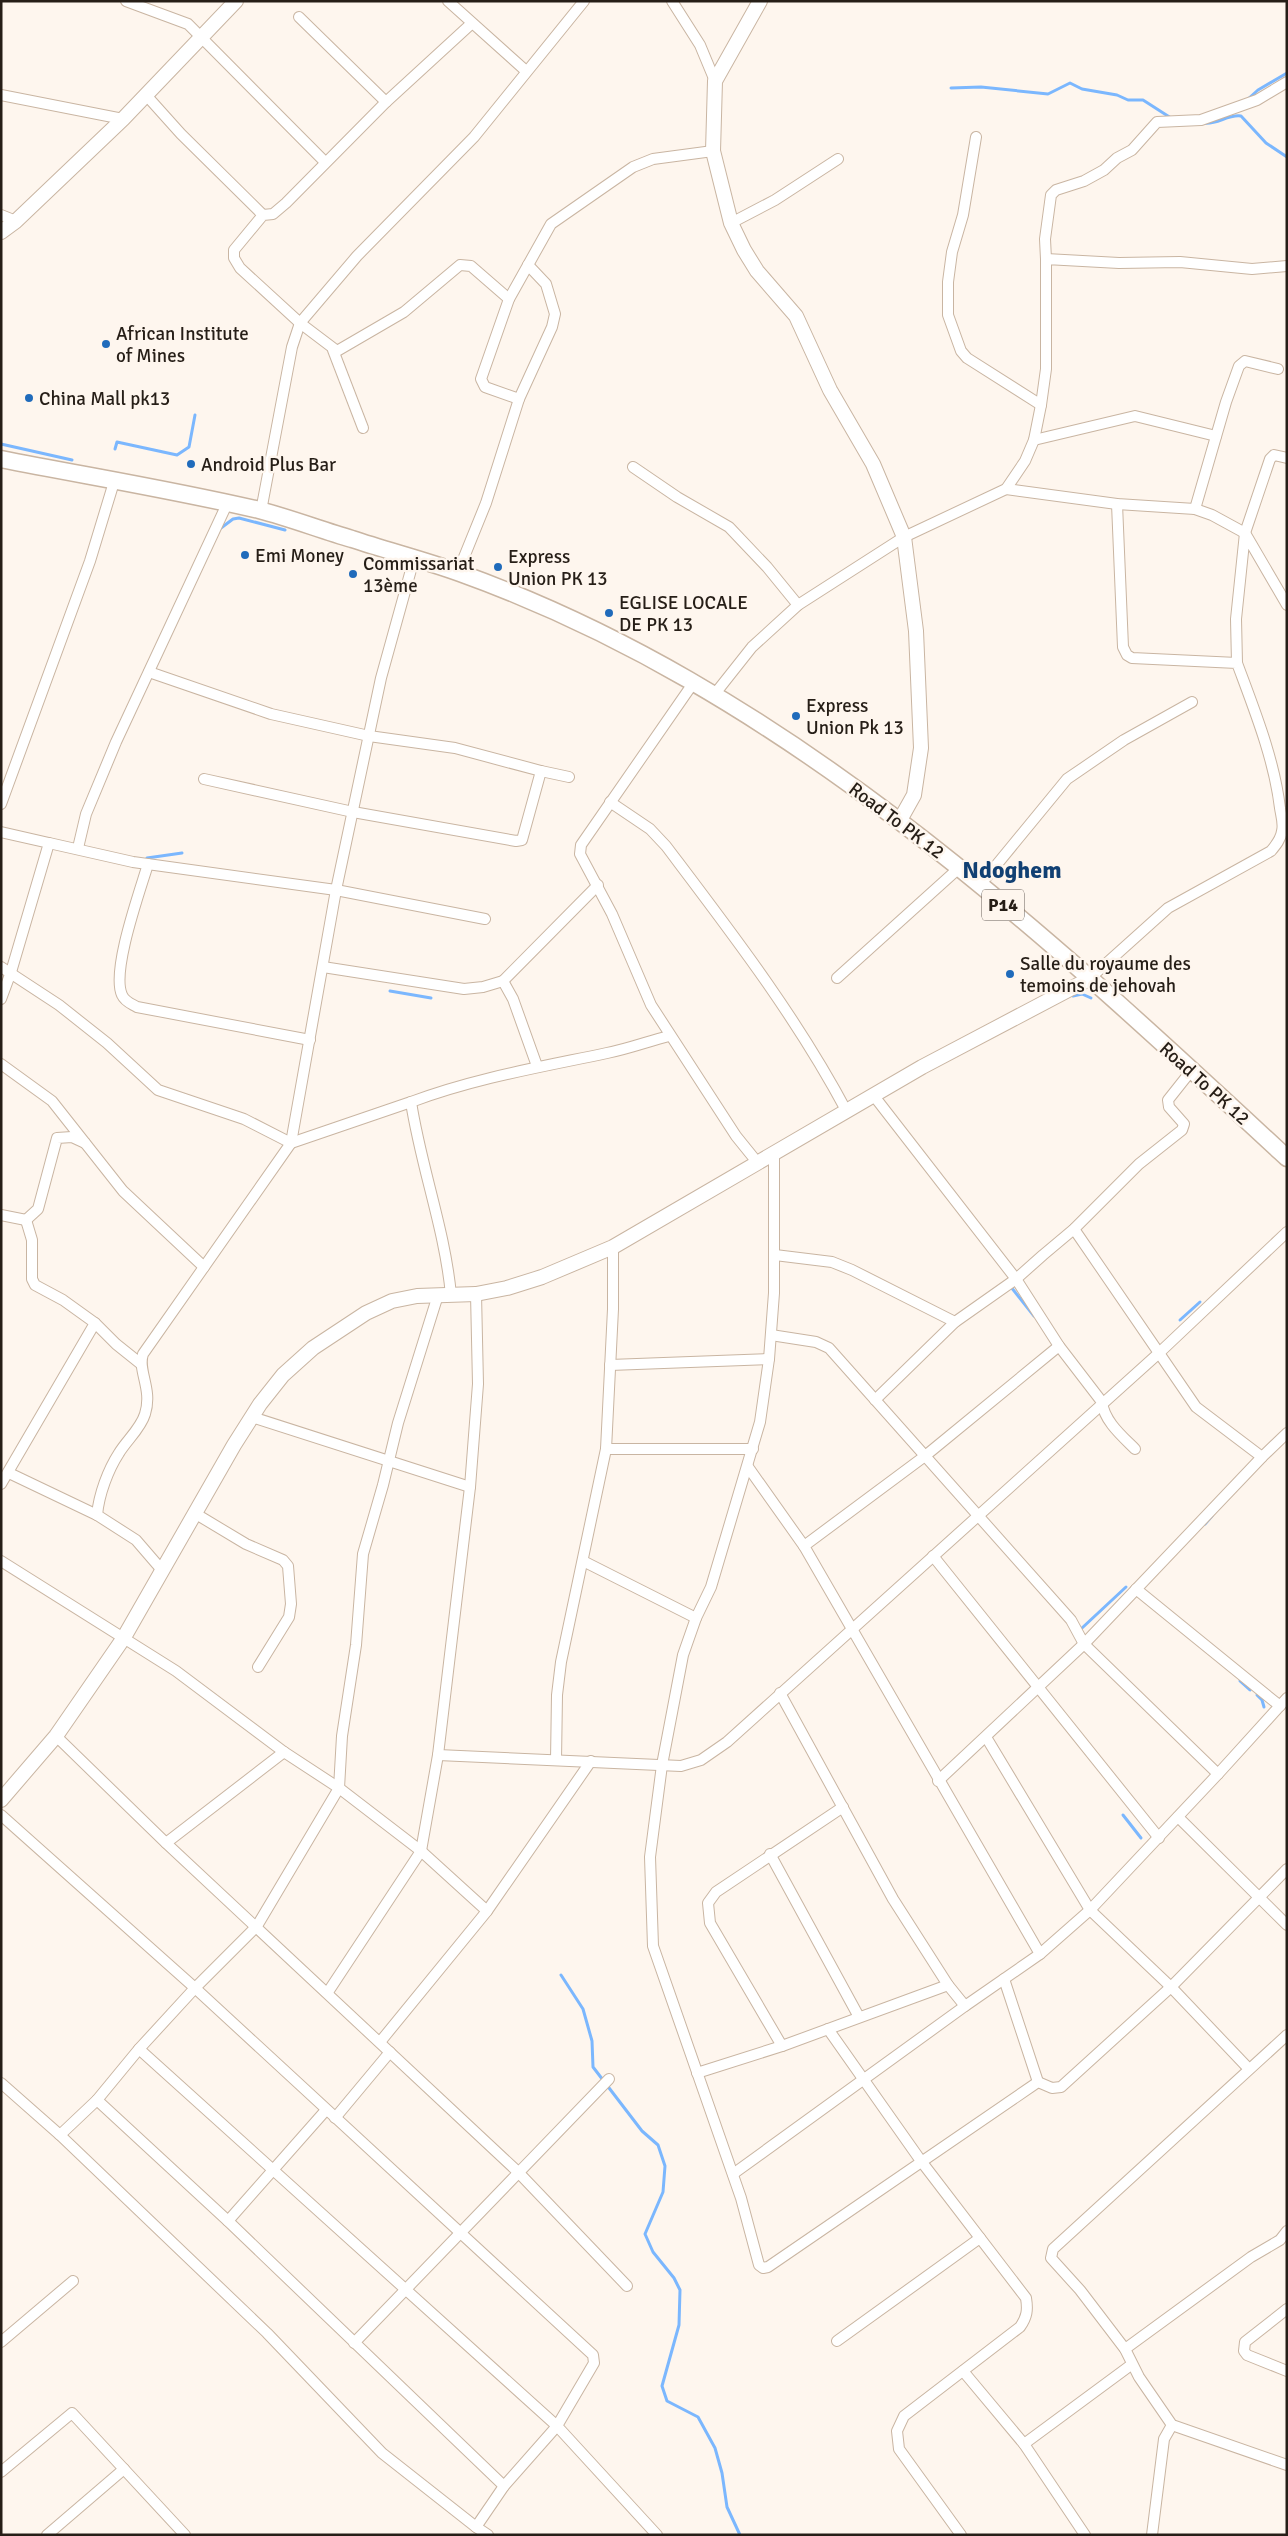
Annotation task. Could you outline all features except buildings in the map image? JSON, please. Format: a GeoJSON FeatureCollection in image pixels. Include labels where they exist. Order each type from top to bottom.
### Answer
{"type":"FeatureCollection","features":[{"type":"Feature","properties":{"kind":"main road","name":"P14"},"geometry":{"type":"LineString","coordinates":[[1,459],[261,511],[458,572],[538,604],[627,645],[694,682]]}},
{"type":"Feature","properties":{"kind":"main road","name":"Road To PK 12"},"geometry":{"type":"LineString","coordinates":[[694,682],[816,760],[900,820],[980,885],[1089,979],[1287,1158]]}},
{"type":"Feature","properties":{"kind":"street"},"geometry":{"type":"LineString","coordinates":[[126,1],[188,24],[325,162]]}},
{"type":"Feature","properties":{"kind":"street"},"geometry":{"type":"LineString","coordinates":[[1,232],[16,221],[123,119],[236,1]]}},
{"type":"Feature","properties":{"kind":"street"},"geometry":{"type":"LineString","coordinates":[[448,1],[526,71]]}},
{"type":"Feature","properties":{"kind":"street"},"geometry":{"type":"LineString","coordinates":[[261,511],[292,347],[300,324],[357,256],[474,137],[584,1]]}},
{"type":"Feature","properties":{"kind":"street"},"geometry":{"type":"LineString","coordinates":[[672,1],[700,45],[716,81]]}},
{"type":"Feature","properties":{"kind":"street"},"geometry":{"type":"LineString","coordinates":[[760,1],[716,81],[713,151],[732,223],[757,272],[796,316],[830,390],[873,464],[904,537],[916,631],[921,748],[914,795],[900,820]]}},
{"type":"Feature","properties":{"kind":"street"},"geometry":{"type":"LineString","coordinates":[[299,17],[386,102]]}},
{"type":"Feature","properties":{"kind":"street"},"geometry":{"type":"LineString","coordinates":[[363,428],[333,350],[300,324],[240,268],[234,258],[234,250],[263,215],[273,214],[286,204],[325,162],[386,102],[472,24]]}},
{"type":"Feature","properties":{"kind":"street"},"geometry":{"type":"LineString","coordinates":[[714,695],[748,651],[798,605],[904,537],[1006,489],[1025,461],[1034,440],[1046,369],[1045,239],[1048,201],[1056,190],[1084,181],[1104,170],[1117,158],[1132,150],[1157,122],[1201,120],[1256,100],[1287,82]]}},
{"type":"Feature","properties":{"kind":"street"},"geometry":{"type":"LineString","coordinates":[[1,95],[123,119]]}},
{"type":"Feature","properties":{"kind":"street"},"geometry":{"type":"LineString","coordinates":[[146,95],[181,134],[263,215]]}},
{"type":"Feature","properties":{"kind":"street"},"geometry":{"type":"LineString","coordinates":[[976,137],[963,215],[952,252],[948,316],[961,351],[967,358],[1041,405]]}},
{"type":"Feature","properties":{"kind":"street"},"geometry":{"type":"LineString","coordinates":[[519,399],[485,387],[481,380],[509,299],[551,224],[633,167],[653,159],[713,151]]}},
{"type":"Feature","properties":{"kind":"street"},"geometry":{"type":"LineString","coordinates":[[732,223],[775,200],[838,159]]}},
{"type":"Feature","properties":{"kind":"street"},"geometry":{"type":"LineString","coordinates":[[1,215],[16,221]]}},
{"type":"Feature","properties":{"kind":"street"},"geometry":{"type":"LineString","coordinates":[[1046,259],[1119,263],[1180,262],[1252,269],[1287,266]]}},
{"type":"Feature","properties":{"kind":"street"},"geometry":{"type":"LineString","coordinates":[[458,572],[486,503],[519,399],[552,327],[555,314],[546,284],[528,264]]}},
{"type":"Feature","properties":{"kind":"street"},"geometry":{"type":"LineString","coordinates":[[333,350],[343,349],[404,312],[460,265],[471,266],[509,299]]}},
{"type":"Feature","properties":{"kind":"street"},"geometry":{"type":"LineString","coordinates":[[1195,509],[1239,366],[1245,361],[1250,360],[1278,368]]}},
{"type":"Feature","properties":{"kind":"street"},"geometry":{"type":"LineString","coordinates":[[1034,440],[1135,416],[1216,436]]}},
{"type":"Feature","properties":{"kind":"street"},"geometry":{"type":"LineString","coordinates":[[1,1800],[56,1736],[123,1639],[252,1417],[283,1375],[313,1348],[358,1318],[392,1301],[417,1296],[476,1294],[542,1277],[613,1247],[774,1152],[922,1068],[1089,979],[1168,908],[1271,851],[1280,840],[1283,829],[1279,796],[1256,714],[1237,663],[1236,619],[1245,534],[1270,459],[1274,455],[1287,458]]}},
{"type":"Feature","properties":{"kind":"street"},"geometry":{"type":"LineString","coordinates":[[633,467],[677,497],[729,527],[768,566],[798,605]]}},
{"type":"Feature","properties":{"kind":"street"},"geometry":{"type":"LineString","coordinates":[[1,804],[90,561],[114,482]]}},
{"type":"Feature","properties":{"kind":"street"},"geometry":{"type":"LineString","coordinates":[[1006,489],[1117,504],[1195,509],[1225,522],[1245,534],[1287,605]]}},
{"type":"Feature","properties":{"kind":"street"},"geometry":{"type":"LineString","coordinates":[[78,848],[86,814],[116,742],[227,504]]}},
{"type":"Feature","properties":{"kind":"street"},"geometry":{"type":"LineString","coordinates":[[1117,504],[1123,647],[1126,655],[1132,658],[1237,663]]}},
{"type":"Feature","properties":{"kind":"street"},"geometry":{"type":"LineString","coordinates":[[97,1515],[101,1492],[118,1454],[145,1415],[149,1394],[141,1364],[143,1354],[291,1143],[336,890],[381,678],[414,559]]}},
{"type":"Feature","properties":{"kind":"street"},"geometry":{"type":"LineString","coordinates":[[149,672],[271,714],[369,736],[455,748],[569,777]]}},
{"type":"Feature","properties":{"kind":"street"},"geometry":{"type":"LineString","coordinates":[[694,682],[581,845],[580,854],[598,885],[626,944],[651,1005],[669,1036],[736,1136],[757,1162]]}},
{"type":"Feature","properties":{"kind":"street"},"geometry":{"type":"LineString","coordinates":[[980,885],[1067,779],[1132,735],[1192,702]]}},
{"type":"Feature","properties":{"kind":"street"},"geometry":{"type":"LineString","coordinates":[[204,779],[353,812],[520,841],[522,840],[541,771]]}},
{"type":"Feature","properties":{"kind":"street"},"geometry":{"type":"LineString","coordinates":[[610,802],[650,829],[666,846],[797,1024],[819,1058],[847,1112]]}},
{"type":"Feature","properties":{"kind":"street"},"geometry":{"type":"LineString","coordinates":[[1,832],[148,864],[336,890],[485,919]]}},
{"type":"Feature","properties":{"kind":"street"},"geometry":{"type":"LineString","coordinates":[[1,1000],[49,843]]}},
{"type":"Feature","properties":{"kind":"street"},"geometry":{"type":"LineString","coordinates":[[148,864],[123,953],[121,990],[126,1000],[137,1007],[310,1040]]}},
{"type":"Feature","properties":{"kind":"street"},"geometry":{"type":"LineString","coordinates":[[837,978],[959,868]]}},
{"type":"Feature","properties":{"kind":"street"},"geometry":{"type":"LineString","coordinates":[[323,968],[464,989],[483,987],[503,981],[598,885]]}},
{"type":"Feature","properties":{"kind":"street"},"geometry":{"type":"LineString","coordinates":[[1,968],[11,972],[73,1016],[158,1090],[244,1119],[291,1143],[450,1088],[536,1066],[609,1053],[669,1036]]}},
{"type":"Feature","properties":{"kind":"street"},"geometry":{"type":"LineString","coordinates":[[503,981],[513,999],[536,1066]]}},
{"type":"Feature","properties":{"kind":"street"},"geometry":{"type":"LineString","coordinates":[[1,1064],[52,1101],[123,1192],[204,1267]]}},
{"type":"Feature","properties":{"kind":"street"},"geometry":{"type":"LineString","coordinates":[[875,1400],[955,1322],[1016,1279],[1074,1229],[1139,1164],[1182,1130],[1184,1124],[1170,1107],[1168,1100],[1191,1071]]}},
{"type":"Feature","properties":{"kind":"street"},"geometry":{"type":"LineString","coordinates":[[874,1096],[1016,1279],[1058,1346],[1102,1402],[1103,1408],[1112,1424],[1135,1449]]}},
{"type":"Feature","properties":{"kind":"street"},"geometry":{"type":"LineString","coordinates":[[60,2135],[97,2100],[139,2049],[195,1988],[257,1926],[339,1788],[342,1736],[356,1645],[363,1554],[398,1423],[445,1295],[446,1259],[417,1140],[411,1102]]}},
{"type":"Feature","properties":{"kind":"street"},"geometry":{"type":"LineString","coordinates":[[26,1220],[38,1209],[57,1138],[72,1138],[85,1143]]}},
{"type":"Feature","properties":{"kind":"street"},"geometry":{"type":"LineString","coordinates":[[774,1152],[775,1255],[771,1335],[765,1392],[754,1449],[711,1588],[696,1618],[683,1655],[662,1765],[650,1857],[653,1946],[733,2174],[759,2265],[764,2268],[768,2267],[1038,2082]]}},
{"type":"Feature","properties":{"kind":"street"},"geometry":{"type":"LineString","coordinates":[[1,1215],[26,1220]]}},
{"type":"Feature","properties":{"kind":"street"},"geometry":{"type":"LineString","coordinates":[[26,1220],[32,1240],[32,1279],[35,1285],[63,1300],[95,1322],[116,1344],[141,1364]]}},
{"type":"Feature","properties":{"kind":"street"},"geometry":{"type":"LineString","coordinates":[[1074,1229],[1196,1407],[1262,1457]]}},
{"type":"Feature","properties":{"kind":"street"},"geometry":{"type":"LineString","coordinates":[[438,1755],[681,1766],[701,1760],[727,1742],[853,1630],[1102,1402],[1159,1353],[1287,1232]]}},
{"type":"Feature","properties":{"kind":"street"},"geometry":{"type":"LineString","coordinates":[[556,1760],[557,1695],[561,1662],[606,1449],[613,1247]]}},
{"type":"Feature","properties":{"kind":"street"},"geometry":{"type":"LineString","coordinates":[[775,1255],[812,1259],[846,1267],[904,1294],[955,1322]]}},
{"type":"Feature","properties":{"kind":"street"},"geometry":{"type":"LineString","coordinates":[[328,1992],[421,1851],[438,1755],[470,1487],[478,1384],[476,1294]]}},
{"type":"Feature","properties":{"kind":"street"},"geometry":{"type":"LineString","coordinates":[[1,1484],[95,1322]]}},
{"type":"Feature","properties":{"kind":"street"},"geometry":{"type":"LineString","coordinates":[[771,1335],[816,1342],[829,1348],[979,1514],[1071,1620],[1084,1644],[1218,1774]]}},
{"type":"Feature","properties":{"kind":"street"},"geometry":{"type":"LineString","coordinates":[[804,1546],[925,1456],[1058,1346]]}},
{"type":"Feature","properties":{"kind":"street"},"geometry":{"type":"LineString","coordinates":[[610,1366],[769,1359]]}},
{"type":"Feature","properties":{"kind":"street"},"geometry":{"type":"LineString","coordinates":[[252,1417],[470,1487]]}},
{"type":"Feature","properties":{"kind":"street"},"geometry":{"type":"LineString","coordinates":[[938,1781],[1084,1644],[1287,1433]]}},
{"type":"Feature","properties":{"kind":"street"},"geometry":{"type":"LineString","coordinates":[[606,1449],[754,1449]]}},
{"type":"Feature","properties":{"kind":"street"},"geometry":{"type":"LineString","coordinates":[[748,1467],[804,1546],[938,1781],[1040,1954]]}},
{"type":"Feature","properties":{"kind":"street"},"geometry":{"type":"LineString","coordinates":[[9,1472],[97,1515],[136,1540],[162,1569]]}},
{"type":"Feature","properties":{"kind":"street"},"geometry":{"type":"LineString","coordinates":[[196,1514],[246,1544],[283,1560],[288,1566],[289,1617],[258,1667]]}},
{"type":"Feature","properties":{"kind":"street"},"geometry":{"type":"LineString","coordinates":[[932,1556],[1040,1687],[1159,1838]]}},
{"type":"Feature","properties":{"kind":"street"},"geometry":{"type":"LineString","coordinates":[[1,1561],[176,1671],[284,1752],[339,1788],[421,1851],[487,1911]]}},
{"type":"Feature","properties":{"kind":"street"},"geometry":{"type":"LineString","coordinates":[[583,1561],[696,1618]]}},
{"type":"Feature","properties":{"kind":"street"},"geometry":{"type":"LineString","coordinates":[[733,2174],[1040,1954],[1090,1910],[1159,1838],[1283,1702],[1136,1589]]}},
{"type":"Feature","properties":{"kind":"street"},"geometry":{"type":"LineString","coordinates":[[780,1693],[893,1899],[948,1985],[965,2006]]}},
{"type":"Feature","properties":{"kind":"street"},"geometry":{"type":"LineString","coordinates":[[56,1736],[166,1843],[328,1992],[518,2172],[627,2286]]}},
{"type":"Feature","properties":{"kind":"street"},"geometry":{"type":"LineString","coordinates":[[986,1737],[1090,1910],[1171,1987],[1249,2069]]}},
{"type":"Feature","properties":{"kind":"street"},"geometry":{"type":"LineString","coordinates":[[166,1843],[284,1752]]}},
{"type":"Feature","properties":{"kind":"street"},"geometry":{"type":"LineString","coordinates":[[380,2042],[487,1911],[591,1761]]}},
{"type":"Feature","properties":{"kind":"street"},"geometry":{"type":"LineString","coordinates":[[782,2046],[710,1923],[708,1903],[716,1892],[770,1854],[843,1807]]}},
{"type":"Feature","properties":{"kind":"street"},"geometry":{"type":"LineString","coordinates":[[1,1815],[195,1988],[592,2355],[594,2363],[557,2426],[504,2486],[476,2527]]}},
{"type":"Feature","properties":{"kind":"street"},"geometry":{"type":"LineString","coordinates":[[1178,1817],[1287,1925]]}},
{"type":"Feature","properties":{"kind":"street"},"geometry":{"type":"LineString","coordinates":[[770,1854],[859,2017]]}},
{"type":"Feature","properties":{"kind":"street"},"geometry":{"type":"LineString","coordinates":[[1004,1979],[1038,2082],[1052,2088],[1061,2086],[1171,1987],[1287,1869]]}},
{"type":"Feature","properties":{"kind":"street"},"geometry":{"type":"LineString","coordinates":[[697,2073],[782,2046],[948,1985]]}},
{"type":"Feature","properties":{"kind":"street"},"geometry":{"type":"LineString","coordinates":[[828,2029],[921,2162],[1026,2298],[1028,2307],[1026,2318],[1020,2327],[904,2416],[899,2423],[896,2439],[899,2449],[961,2535]]}},
{"type":"Feature","properties":{"kind":"street"},"geometry":{"type":"LineString","coordinates":[[1287,2035],[1052,2249],[1051,2258],[1080,2290],[1125,2349],[1131,2365],[1172,2425],[1287,2464]]}},
{"type":"Feature","properties":{"kind":"street"},"geometry":{"type":"LineString","coordinates":[[139,2049],[557,2426],[656,2535]]}},
{"type":"Feature","properties":{"kind":"street"},"geometry":{"type":"LineString","coordinates":[[335,2118],[390,2052]]}},
{"type":"Feature","properties":{"kind":"street"},"geometry":{"type":"LineString","coordinates":[[354,2343],[609,2079]]}},
{"type":"Feature","properties":{"kind":"street"},"geometry":{"type":"LineString","coordinates":[[1,2083],[60,2135],[267,2333],[382,2453],[488,2535]]}},
{"type":"Feature","properties":{"kind":"street"},"geometry":{"type":"LineString","coordinates":[[97,2100],[228,2221],[504,2486]]}},
{"type":"Feature","properties":{"kind":"street"},"geometry":{"type":"LineString","coordinates":[[228,2221],[326,2110]]}},
{"type":"Feature","properties":{"kind":"street"},"geometry":{"type":"LineString","coordinates":[[1125,2349],[1251,2257],[1280,2240],[1287,2231]]}},
{"type":"Feature","properties":{"kind":"street"},"geometry":{"type":"LineString","coordinates":[[837,2341],[980,2238]]}},
{"type":"Feature","properties":{"kind":"street"},"geometry":{"type":"LineString","coordinates":[[1,2342],[73,2281]]}},
{"type":"Feature","properties":{"kind":"street"},"geometry":{"type":"LineString","coordinates":[[1287,2308],[1245,2342],[1244,2346],[1247,2355],[1287,2371]]}},
{"type":"Feature","properties":{"kind":"street"},"geometry":{"type":"LineString","coordinates":[[1024,2444],[1131,2365]]}},
{"type":"Feature","properties":{"kind":"street"},"geometry":{"type":"LineString","coordinates":[[963,2371],[1024,2444],[1085,2535]]}},
{"type":"Feature","properties":{"kind":"street"},"geometry":{"type":"LineString","coordinates":[[1,2472],[72,2413],[185,2535]]}},
{"type":"Feature","properties":{"kind":"street"},"geometry":{"type":"LineString","coordinates":[[1152,2535],[1164,2439],[1172,2425]]}},
{"type":"Feature","properties":{"kind":"street"},"geometry":{"type":"LineString","coordinates":[[47,2535],[124,2469]]}},
{"type":"Feature","properties":{"kind":"waterway"},"geometry":{"type":"LineString","coordinates":[[1248,99],[1258,90],[1287,73]]}},
{"type":"Feature","properties":{"kind":"waterway"},"geometry":{"type":"LineString","coordinates":[[951,88],[981,87],[1048,94],[1070,83],[1082,89],[1117,95],[1128,100],[1143,100],[1171,118]]}},
{"type":"Feature","properties":{"kind":"waterway"},"geometry":{"type":"LineString","coordinates":[[1204,123],[1241,116],[1266,143],[1287,157]]}},
{"type":"Feature","properties":{"kind":"waterway"},"geometry":{"type":"LineString","coordinates":[[115,449],[117,442],[177,455],[189,447],[195,415]]}},
{"type":"Feature","properties":{"kind":"waterway"},"geometry":{"type":"LineString","coordinates":[[1,444],[72,460]]}},
{"type":"Feature","properties":{"kind":"waterway"},"geometry":{"type":"LineString","coordinates":[[221,528],[233,519],[239,518],[285,530]]}},
{"type":"Feature","properties":{"kind":"waterway"},"geometry":{"type":"LineString","coordinates":[[147,858],[182,853]]}},
{"type":"Feature","properties":{"kind":"waterway"},"geometry":{"type":"LineString","coordinates":[[390,991],[431,998]]}},
{"type":"Feature","properties":{"kind":"waterway"},"geometry":{"type":"LineString","coordinates":[[1073,996],[1082,994],[1091,998]]}},
{"type":"Feature","properties":{"kind":"waterway"},"geometry":{"type":"LineString","coordinates":[[1011,1287],[1034,1316]]}},
{"type":"Feature","properties":{"kind":"waterway"},"geometry":{"type":"LineString","coordinates":[[1180,1320],[1200,1302]]}},
{"type":"Feature","properties":{"kind":"waterway"},"geometry":{"type":"LineString","coordinates":[[1205,1524],[1212,1516]]}},
{"type":"Feature","properties":{"kind":"waterway"},"geometry":{"type":"LineString","coordinates":[[1082,1628],[1126,1587]]}},
{"type":"Feature","properties":{"kind":"waterway"},"geometry":{"type":"LineString","coordinates":[[1240,1681],[1250,1690]]}},
{"type":"Feature","properties":{"kind":"waterway"},"geometry":{"type":"LineString","coordinates":[[1257,1695],[1262,1700],[1264,1707]]}},
{"type":"Feature","properties":{"kind":"waterway"},"geometry":{"type":"LineString","coordinates":[[1123,1815],[1141,1838]]}},
{"type":"Feature","properties":{"kind":"waterway"},"geometry":{"type":"LineString","coordinates":[[561,1975],[583,2009],[592,2041],[593,2067],[642,2131],[658,2145],[665,2166],[663,2192],[645,2234],[653,2252],[674,2278],[680,2290],[679,2325],[662,2386],[667,2401],[698,2417],[715,2448],[722,2473],[727,2507],[740,2535]]}},
{"type":"Feature","properties":{"kind":"place","name":"African Institute of Mines"},"geometry":{"type":"Point","coordinates":[106,344]}},
{"type":"Feature","properties":{"kind":"place","name":"China Mall pk13"},"geometry":{"type":"Point","coordinates":[29,398]}},
{"type":"Feature","properties":{"kind":"place","name":"Android Plus Bar"},"geometry":{"type":"Point","coordinates":[191,464]}},
{"type":"Feature","properties":{"kind":"place","name":"Emi Money"},"geometry":{"type":"Point","coordinates":[245,555]}},
{"type":"Feature","properties":{"kind":"place","name":"Express Union PK 13"},"geometry":{"type":"Point","coordinates":[498,567]}},
{"type":"Feature","properties":{"kind":"place","name":"Commissariat 13ème"},"geometry":{"type":"Point","coordinates":[353,574]}},
{"type":"Feature","properties":{"kind":"place","name":"EGLISE LOCALE DE PK 13"},"geometry":{"type":"Point","coordinates":[609,613]}},
{"type":"Feature","properties":{"kind":"place","name":"Express Union Pk 13"},"geometry":{"type":"Point","coordinates":[796,716]}},
{"type":"Feature","properties":{"kind":"place","name":"Salle du royaume des temoins de jehovah"},"geometry":{"type":"Point","coordinates":[1010,974]}},
{"type":"Feature","properties":{"kind":"district","name":"Ndoghem"},"geometry":{"type":"Point","coordinates":[1012,870]}}]}
